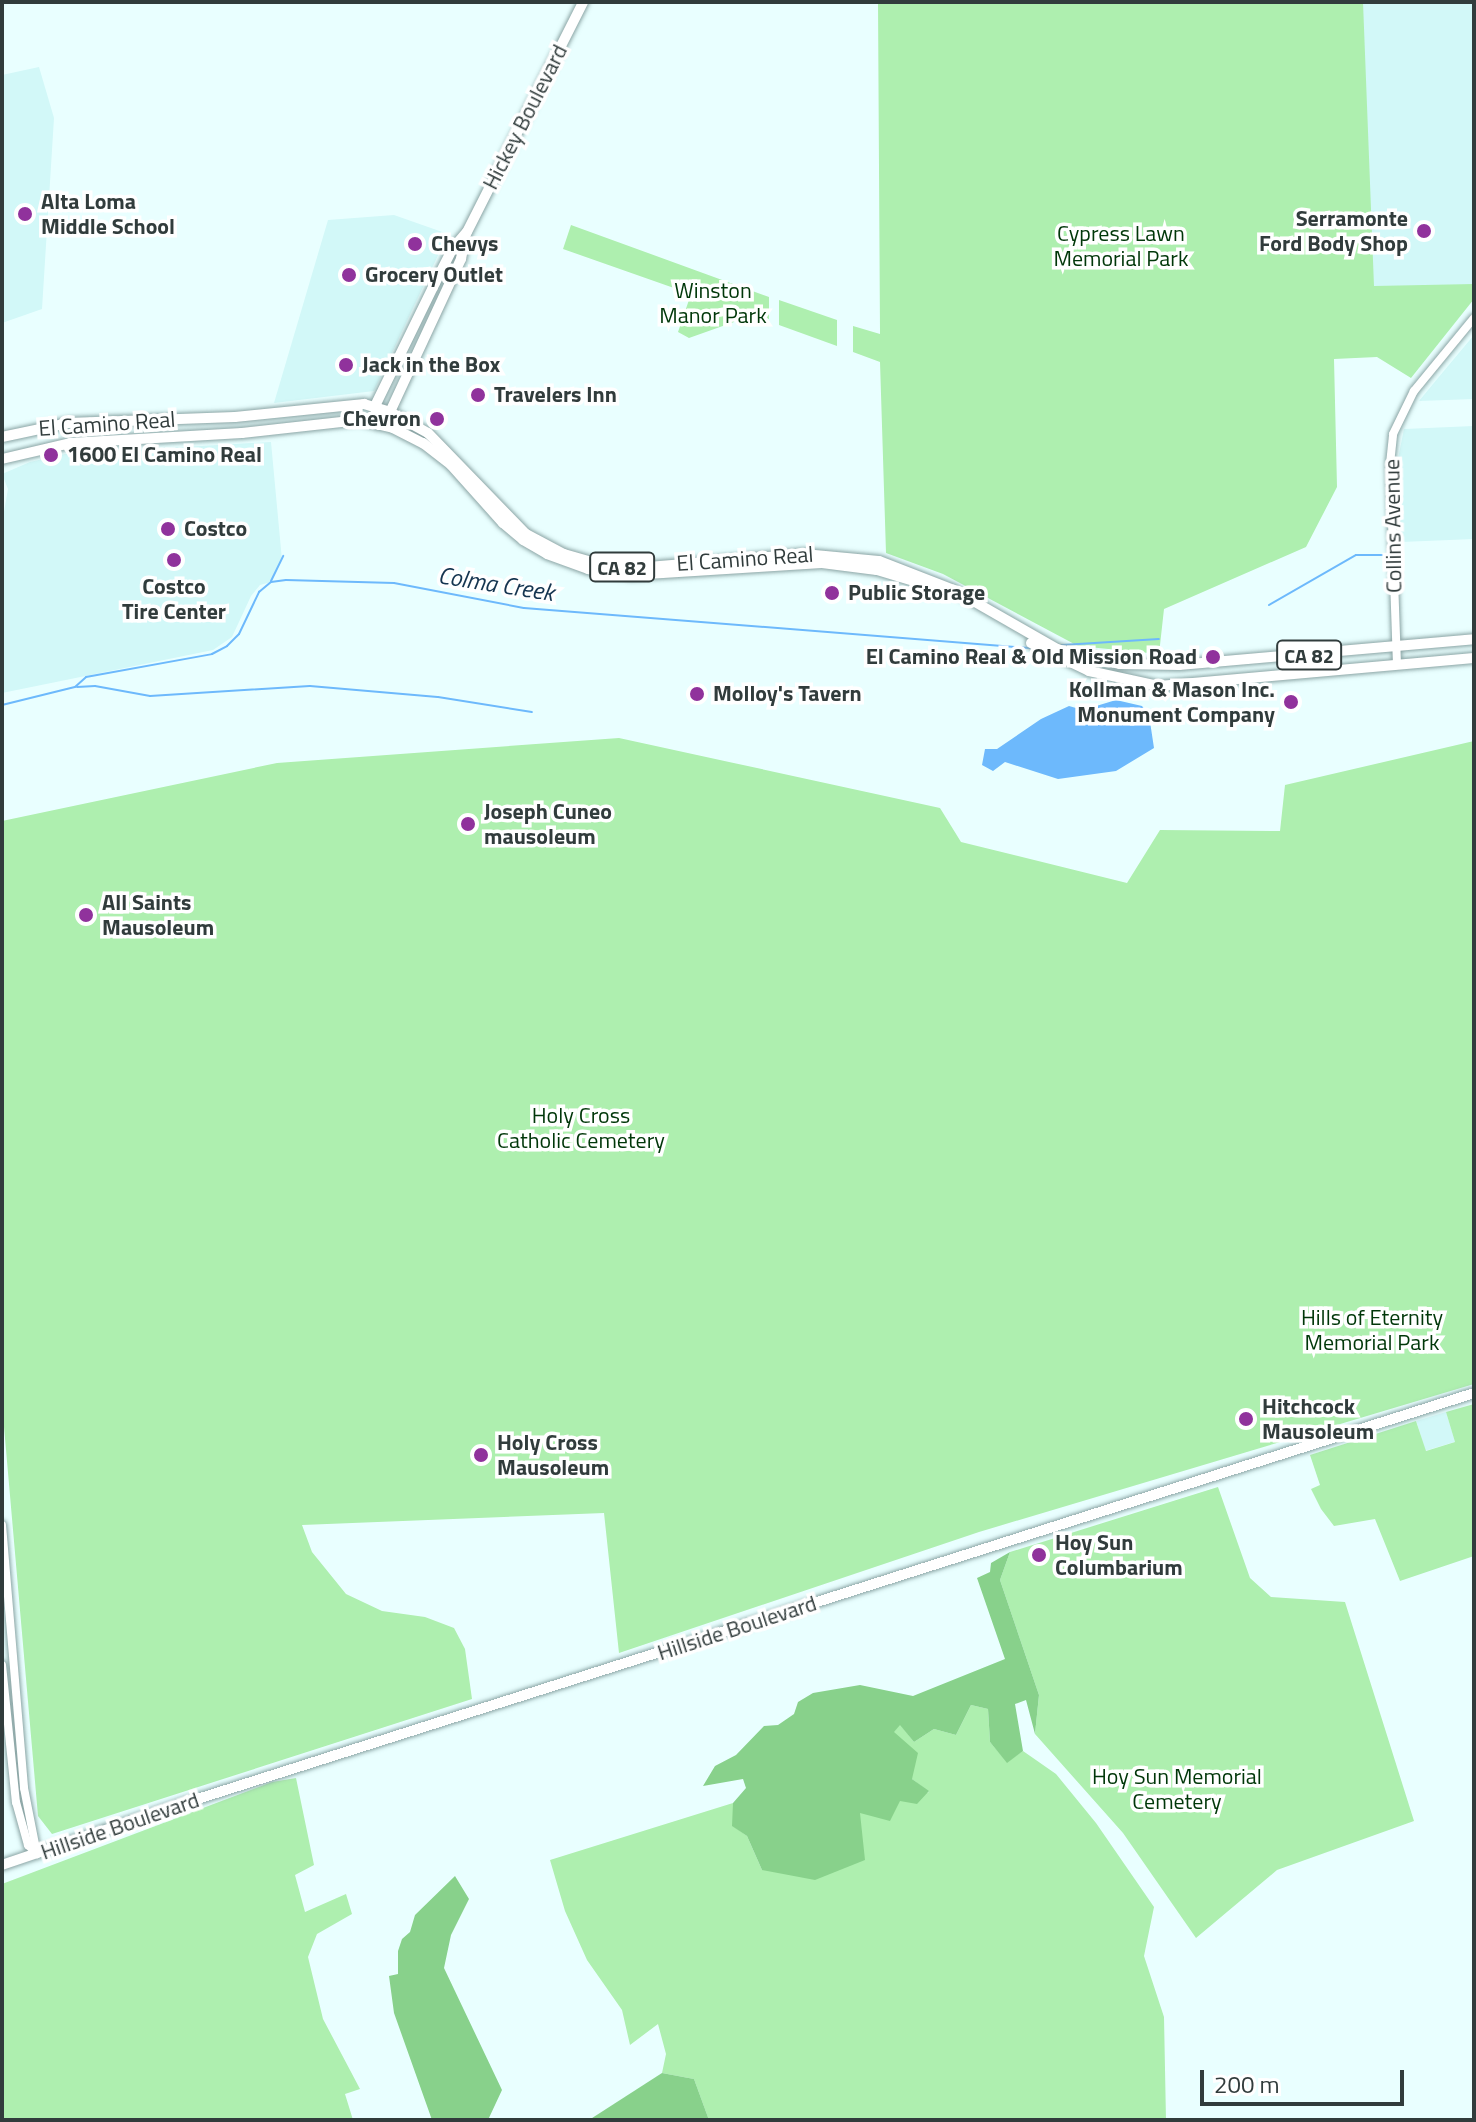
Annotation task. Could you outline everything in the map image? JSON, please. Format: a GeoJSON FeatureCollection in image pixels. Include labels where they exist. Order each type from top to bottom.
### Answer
{"type":"FeatureCollection","features":[{"type":"Feature","properties":{"kind":"main road","name":"Hickey Boulevard"},"geometry":{"type":"LineString","coordinates":[[375,406],[441,271],[467,232],[583,2]]}},
{"type":"Feature","properties":{"kind":"main road","name":"Hickey Boulevard"},"geometry":{"type":"LineString","coordinates":[[379,425],[390,412],[461,259],[467,232]]}},
{"type":"Feature","properties":{"kind":"main road","name":"El Camino Real"},"geometry":{"type":"LineString","coordinates":[[2,437],[68,423],[244,416],[353,403],[375,406],[437,440],[526,534],[590,562],[648,567],[813,553],[870,560],[902,568],[946,586],[1057,649],[1120,664],[1173,665],[1474,639]]}},
{"type":"Feature","properties":{"kind":"main road"},"geometry":{"type":"LineString","coordinates":[[375,406],[379,425]]}},
{"type":"Feature","properties":{"kind":"main road","name":"El Camino Real"},"geometry":{"type":"LineString","coordinates":[[2,459],[70,443],[242,433],[341,420],[379,425],[405,433],[441,458],[523,540],[561,561],[588,569],[639,574],[822,563],[877,570],[951,595],[1071,664],[1151,686],[1474,658]]}},
{"type":"Feature","properties":{"kind":"main road","name":"Hillside Boulevard"},"geometry":{"type":"LineString","coordinates":[[2,1865],[217,1793],[1474,1393]]}},
{"type":"Feature","properties":{"kind":"street","name":"Collins Avenue"},"geometry":{"type":"LineString","coordinates":[[1397,665],[1390,464],[1393,434],[1414,391],[1474,318]]}},
{"type":"Feature","properties":{"kind":"street"},"geometry":{"type":"LineString","coordinates":[[2,1525],[24,1788],[37,1854]]}},
{"type":"Feature","properties":{"kind":"street"},"geometry":{"type":"LineString","coordinates":[[2,1665],[16,1802],[28,1845],[37,1854]]}},
{"type":"Feature","properties":{"kind":"shaded area"},"geometry":{"type":"Polygon","coordinates":[[[1363,2],[1474,2],[1474,286],[1363,286],[1363,2]]]}},
{"type":"Feature","properties":{"kind":"shaded area","name":"Alta Loma Middle School"},"geometry":{"type":"Polygon","coordinates":[[[39,67],[54,118],[42,309],[2,323],[2,75],[39,67]]]}},
{"type":"Feature","properties":{"kind":"shaded area"},"geometry":{"type":"Polygon","coordinates":[[[394,215],[448,234],[374,391],[274,403],[328,220],[394,215]]]}},
{"type":"Feature","properties":{"kind":"shaded area"},"geometry":{"type":"Polygon","coordinates":[[[1474,335],[1474,399],[1419,401],[1438,378],[1474,335]]]}},
{"type":"Feature","properties":{"kind":"shaded area"},"geometry":{"type":"Polygon","coordinates":[[[1474,426],[1474,539],[1401,542],[1398,459],[1404,429],[1474,426]]]}},
{"type":"Feature","properties":{"kind":"shaded area"},"geometry":{"type":"Polygon","coordinates":[[[271,442],[282,560],[271,582],[260,585],[251,596],[232,637],[213,650],[2,693],[2,523],[8,489],[2,474],[30,462],[65,454],[271,442]]]}},
{"type":"Feature","properties":{"kind":"shaded area"},"geometry":{"type":"Polygon","coordinates":[[[1446,1412],[1455,1442],[1425,1451],[1416,1421],[1446,1412]]]}},
{"type":"Feature","properties":{"kind":"green space","name":"Cypress Lawn Memorial Park"},"geometry":{"type":"Polygon","coordinates":[[[878,2],[1363,2],[1374,286],[1474,284],[1474,299],[1411,378],[1377,357],[1334,359],[1337,487],[1306,547],[1164,609],[1159,654],[1078,646],[943,574],[886,553],[880,362],[853,352],[853,326],[880,334],[878,2]]]}},
{"type":"Feature","properties":{"kind":"green space","name":"Winston Manor Park"},"geometry":{"type":"Polygon","coordinates":[[[571,225],[769,297],[769,319],[735,310],[734,322],[689,338],[678,332],[691,294],[563,249],[571,225]]]}},
{"type":"Feature","properties":{"kind":"green space"},"geometry":{"type":"Polygon","coordinates":[[[779,300],[837,320],[837,346],[779,325],[779,300]]]}},
{"type":"Feature","properties":{"kind":"green space","name":"Holy Cross Catholic Cemetery"},"geometry":{"type":"Polygon","coordinates":[[[619,738],[940,808],[961,842],[1127,883],[1160,830],[1280,831],[1285,785],[1474,741],[1474,1384],[979,1532],[619,1653],[604,1513],[302,1525],[312,1552],[346,1594],[382,1611],[425,1617],[454,1628],[465,1649],[472,1699],[52,1834],[38,1816],[2,1404],[2,821],[277,763],[619,738]]]}},
{"type":"Feature","properties":{"kind":"green space"},"geometry":{"type":"Polygon","coordinates":[[[1474,1404],[1474,1556],[1400,1581],[1375,1519],[1334,1526],[1321,1509],[1311,1489],[1320,1485],[1310,1455],[1416,1421],[1426,1451],[1455,1442],[1446,1412],[1474,1404]]]}},
{"type":"Feature","properties":{"kind":"green space","name":"Hoy Sun Memorial Cemetery"},"geometry":{"type":"Polygon","coordinates":[[[1218,1487],[1250,1578],[1271,1597],[1345,1602],[1414,1821],[1277,1870],[1196,1938],[1123,1833],[1035,1734],[1039,1695],[1000,1580],[1010,1552],[1218,1487]]]}},
{"type":"Feature","properties":{"kind":"green space"},"geometry":{"type":"Polygon","coordinates":[[[1010,1552],[1000,1580],[1039,1695],[1035,1734],[1026,1700],[1015,1704],[1023,1751],[1007,1763],[990,1742],[988,1709],[971,1705],[956,1735],[934,1729],[914,1742],[900,1725],[894,1732],[918,1753],[912,1779],[929,1791],[917,1804],[900,1801],[890,1821],[860,1813],[865,1860],[815,1880],[762,1870],[747,1836],[732,1826],[733,1803],[746,1788],[743,1779],[703,1786],[715,1766],[736,1755],[764,1726],[778,1725],[794,1714],[798,1702],[813,1693],[860,1685],[913,1696],[1005,1659],[977,1578],[990,1572],[991,1563],[1010,1552]]]}},
{"type":"Feature","properties":{"kind":"green space"},"geometry":{"type":"Polygon","coordinates":[[[971,1705],[988,1709],[990,1742],[1007,1762],[1023,1751],[1056,1774],[1096,1823],[1154,1907],[1144,1956],[1164,2017],[1166,2120],[709,2120],[694,2079],[662,2073],[666,2054],[658,2024],[630,2045],[622,2010],[587,1960],[565,1911],[550,1860],[733,1803],[733,1826],[747,1836],[762,1870],[860,1813],[929,1792],[912,1779],[893,1732],[900,1724],[914,1742],[934,1729],[956,1735],[971,1705]]]}},
{"type":"Feature","properties":{"kind":"green space"},"geometry":{"type":"Polygon","coordinates":[[[296,1778],[314,1865],[295,1875],[305,1912],[346,1894],[352,1914],[317,1934],[308,1957],[323,2019],[360,2089],[345,2094],[353,2120],[2,2120],[2,1884],[272,1782],[296,1778]]]}},
{"type":"Feature","properties":{"kind":"green space"},"geometry":{"type":"Polygon","coordinates":[[[455,1876],[469,1899],[451,1935],[444,1968],[502,2090],[488,2120],[432,2120],[394,2013],[389,1976],[398,1974],[398,1951],[402,1939],[410,1932],[415,1915],[455,1876]]]}},
{"type":"Feature","properties":{"kind":"green space"},"geometry":{"type":"Polygon","coordinates":[[[662,2073],[694,2079],[709,2120],[589,2120],[662,2073]]]}},
{"type":"Feature","properties":{"kind":"water"},"geometry":{"type":"Polygon","coordinates":[[[1116,700],[1142,706],[1149,715],[1154,748],[1116,771],[1058,779],[1005,762],[993,771],[982,765],[985,749],[997,749],[1041,719],[1069,706],[1083,710],[1116,700]]]}},
{"type":"Feature","properties":{"kind":"waterway","name":"Colma Creek"},"geometry":{"type":"LineString","coordinates":[[1269,605],[1356,555],[1385,555]]}},
{"type":"Feature","properties":{"kind":"waterway"},"geometry":{"type":"LineString","coordinates":[[271,581],[283,556]]}},
{"type":"Feature","properties":{"kind":"waterway","name":"Colma Creek"},"geometry":{"type":"LineString","coordinates":[[2,705],[75,687],[86,677],[212,654],[227,646],[239,634],[259,592],[271,582],[286,580],[394,583],[524,608],[1029,648]]}},
{"type":"Feature","properties":{"kind":"waterway","name":"Colma Creek"},"geometry":{"type":"LineString","coordinates":[[1062,645],[1159,639]]}},
{"type":"Feature","properties":{"kind":"waterway"},"geometry":{"type":"LineString","coordinates":[[77,687],[95,686],[150,696],[310,686],[438,697],[532,712]]}},
{"type":"Feature","properties":{"kind":"place","name":"Alta Loma Middle School"},"geometry":{"type":"Point","coordinates":[25,214]}},
{"type":"Feature","properties":{"kind":"place","name":"Serramonte Ford Body Shop"},"geometry":{"type":"Point","coordinates":[1424,231]}},
{"type":"Feature","properties":{"kind":"place","name":"Chevys"},"geometry":{"type":"Point","coordinates":[415,244]}},
{"type":"Feature","properties":{"kind":"place","name":"Grocery Outlet"},"geometry":{"type":"Point","coordinates":[349,275]}},
{"type":"Feature","properties":{"kind":"place","name":"Jack in the Box"},"geometry":{"type":"Point","coordinates":[346,365]}},
{"type":"Feature","properties":{"kind":"place","name":"Travelers Inn"},"geometry":{"type":"Point","coordinates":[478,395]}},
{"type":"Feature","properties":{"kind":"place","name":"Chevron"},"geometry":{"type":"Point","coordinates":[437,419]}},
{"type":"Feature","properties":{"kind":"place","name":"1600 El Camino Real"},"geometry":{"type":"Point","coordinates":[51,455]}},
{"type":"Feature","properties":{"kind":"place","name":"Costco"},"geometry":{"type":"Point","coordinates":[168,529]}},
{"type":"Feature","properties":{"kind":"place","name":"Costco Tire Center"},"geometry":{"type":"Point","coordinates":[174,560]}},
{"type":"Feature","properties":{"kind":"place","name":"Public Storage"},"geometry":{"type":"Point","coordinates":[832,593]}},
{"type":"Feature","properties":{"kind":"place","name":"El Camino Real & Old Mission Road"},"geometry":{"type":"Point","coordinates":[1213,657]}},
{"type":"Feature","properties":{"kind":"place","name":"Molloy's Tavern"},"geometry":{"type":"Point","coordinates":[697,694]}},
{"type":"Feature","properties":{"kind":"place","name":"Kollman & Mason Inc. Monument Company"},"geometry":{"type":"Point","coordinates":[1291,702]}},
{"type":"Feature","properties":{"kind":"place","name":"Joseph Cuneo mausoleum"},"geometry":{"type":"Point","coordinates":[468,824]}},
{"type":"Feature","properties":{"kind":"place","name":"All Saints Mausoleum"},"geometry":{"type":"Point","coordinates":[86,915]}},
{"type":"Feature","properties":{"kind":"place","name":"Hitchcock Mausoleum"},"geometry":{"type":"Point","coordinates":[1246,1419]}},
{"type":"Feature","properties":{"kind":"place","name":"Holy Cross Mausoleum"},"geometry":{"type":"Point","coordinates":[481,1455]}},
{"type":"Feature","properties":{"kind":"place","name":"Hoy Sun Columbarium"},"geometry":{"type":"Point","coordinates":[1039,1555]}},
{"type":"Feature","properties":{"kind":"park label","name":"Hills of Eternity Memorial Park"},"geometry":{"type":"Point","coordinates":[1372,1330]}}]}
